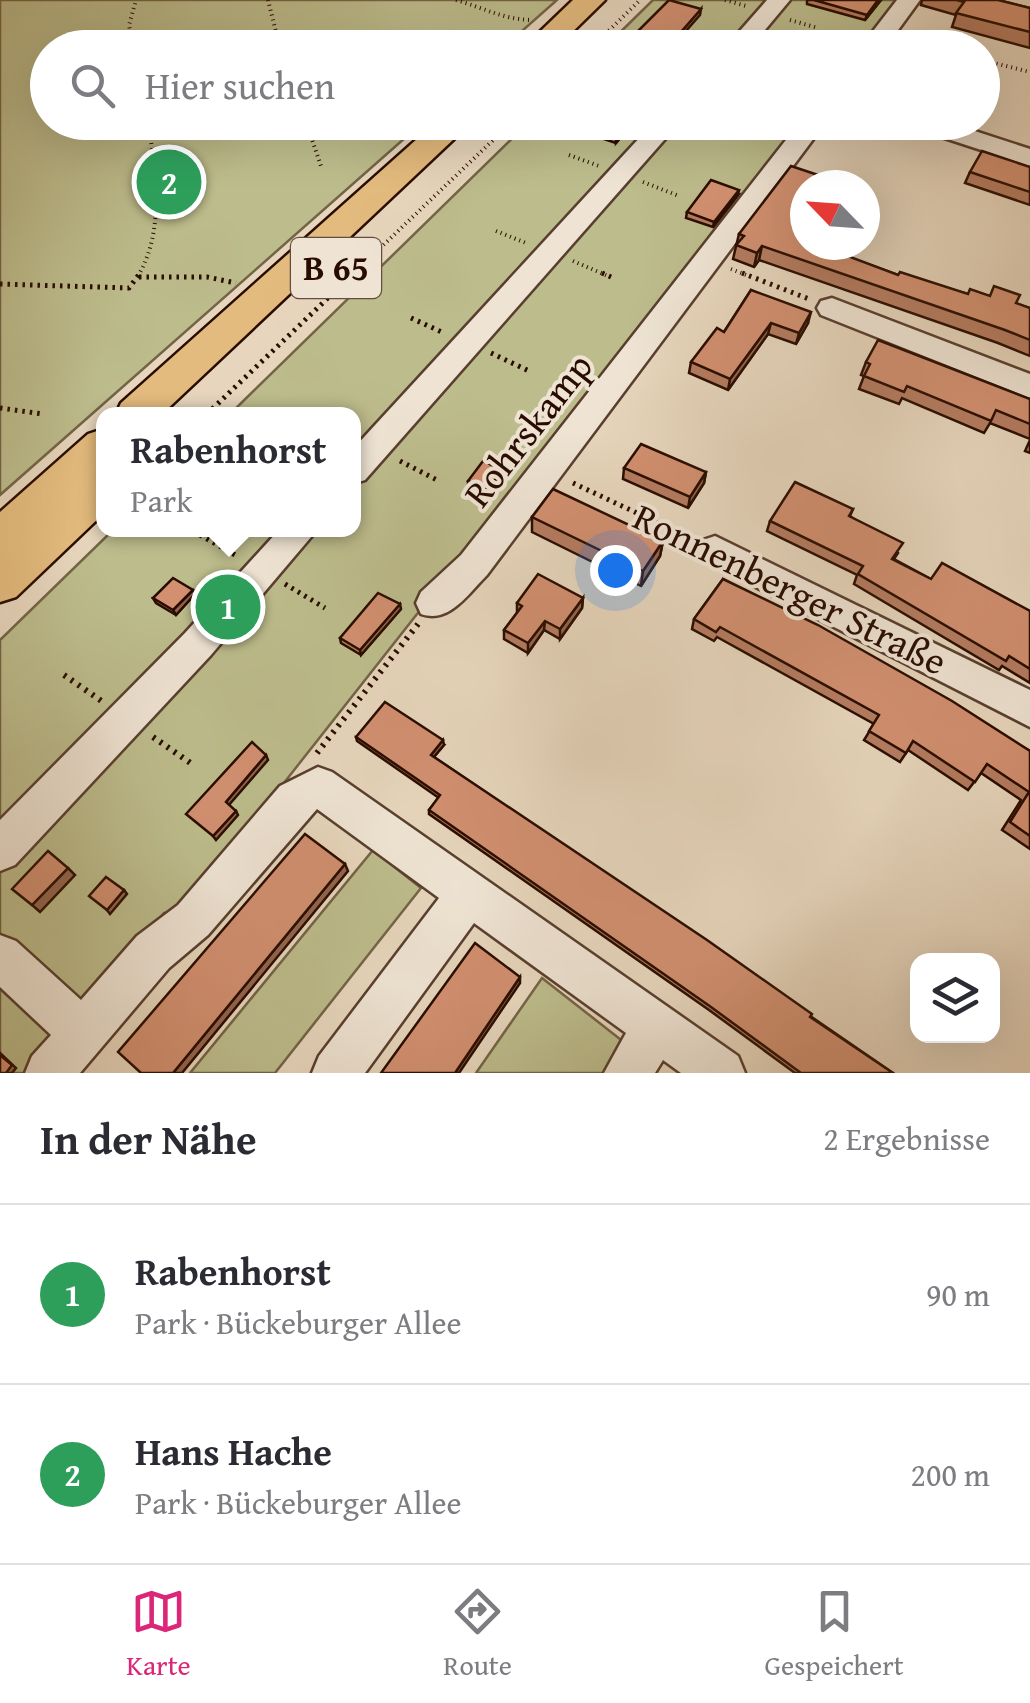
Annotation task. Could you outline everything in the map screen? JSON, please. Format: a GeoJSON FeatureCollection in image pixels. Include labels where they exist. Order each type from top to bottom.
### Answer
{"type":"FeatureCollection","features":[{"type":"Feature","properties":{"kind":"main road"},"geometry":{"type":"LineString","coordinates":[[548,30],[590,0]]}},
{"type":"Feature","properties":{"kind":"main road"},"geometry":{"type":"LineString","coordinates":[[591,30],[622,0]]}},
{"type":"Feature","properties":{"kind":"main road","name":"B 65"},"geometry":{"type":"LineString","coordinates":[[144,407],[436,140]]}},
{"type":"Feature","properties":{"kind":"main road","name":"B 65"},"geometry":{"type":"LineString","coordinates":[[187,407],[473,140]]}},
{"type":"Feature","properties":{"kind":"main road"},"geometry":{"type":"LineString","coordinates":[[0,538],[96,450]]}},
{"type":"Feature","properties":{"kind":"main road"},"geometry":{"type":"LineString","coordinates":[[0,583],[96,494]]}},
{"type":"Feature","properties":{"kind":"street"},"geometry":{"type":"LineString","coordinates":[[753,30],[780,0]]}},
{"type":"Feature","properties":{"kind":"street"},"geometry":{"type":"LineString","coordinates":[[885,30],[909,0]]}},
{"type":"Feature","properties":{"kind":"street"},"geometry":{"type":"LineString","coordinates":[[361,461],[652,140]]}},
{"type":"Feature","properties":{"kind":"street","name":"Rohrskamp"},"geometry":{"type":"LineString","coordinates":[[434,603],[474,565],[800,140]]}},
{"type":"Feature","properties":{"kind":"street"},"geometry":{"type":"LineString","coordinates":[[975,140],[1030,158]]}},
{"type":"Feature","properties":{"kind":"street"},"geometry":{"type":"LineString","coordinates":[[832,308],[1030,386]]}},
{"type":"Feature","properties":{"kind":"street"},"geometry":{"type":"LineString","coordinates":[[0,850],[198,644],[294,537]]}},
{"type":"Feature","properties":{"kind":"street","name":"Ronnenberger Straße"},"geometry":{"type":"LineString","coordinates":[[715,550],[1030,709]]}},
{"type":"Feature","properties":{"kind":"street"},"geometry":{"type":"LineString","coordinates":[[49,1073],[153,952],[193,920],[296,800],[318,786],[721,1073]]}},
{"type":"Feature","properties":{"kind":"street"},"geometry":{"type":"LineString","coordinates":[[336,1073],[470,892]]}},
{"type":"Feature","properties":{"kind":"street"},"geometry":{"type":"LineString","coordinates":[[0,958],[83,1033]]}},
{"type":"Feature","properties":{"kind":"street"},"geometry":{"type":"LineString","coordinates":[[628,1073],[657,1026]]}},
{"type":"Feature","properties":{"kind":"path"},"geometry":{"type":"LineString","coordinates":[[130,30],[136,0]]}},
{"type":"Feature","properties":{"kind":"path"},"geometry":{"type":"LineString","coordinates":[[268,0],[276,30]]}},
{"type":"Feature","properties":{"kind":"path"},"geometry":{"type":"LineString","coordinates":[[456,0],[491,10],[503,19],[521,18],[534,30]]}},
{"type":"Feature","properties":{"kind":"path"},"geometry":{"type":"LineString","coordinates":[[609,30],[640,0]]}},
{"type":"Feature","properties":{"kind":"path"},"geometry":{"type":"LineString","coordinates":[[1000,64],[1030,72]]}},
{"type":"Feature","properties":{"kind":"path"},"geometry":{"type":"LineString","coordinates":[[0,284],[130,288],[140,277],[157,209],[157,169],[151,140]]}},
{"type":"Feature","properties":{"kind":"path"},"geometry":{"type":"LineString","coordinates":[[312,140],[321,166]]}},
{"type":"Feature","properties":{"kind":"path"},"geometry":{"type":"LineString","coordinates":[[214,407],[493,140]]}},
{"type":"Feature","properties":{"kind":"path"},"geometry":{"type":"LineString","coordinates":[[709,261],[832,308]]}},
{"type":"Feature","properties":{"kind":"path"},"geometry":{"type":"LineString","coordinates":[[140,277],[207,277],[249,287]]}},
{"type":"Feature","properties":{"kind":"path"},"geometry":{"type":"LineString","coordinates":[[0,408],[43,414]]}},
{"type":"Feature","properties":{"kind":"path","name":"Ronnenberger Straße"},"geometry":{"type":"LineString","coordinates":[[548,471],[715,550]]}},
{"type":"Feature","properties":{"kind":"path"},"geometry":{"type":"LineString","coordinates":[[318,786],[317,754],[434,603]]}},
{"type":"Feature","properties":{"kind":"shaded area"},"geometry":{"type":"Polygon","coordinates":[[[0,0],[557,0],[523,30],[30,30],[30,140],[403,140],[0,495],[0,0]]]}},
{"type":"Feature","properties":{"kind":"shaded area"},"geometry":{"type":"Polygon","coordinates":[[[653,0],[900,0],[876,30],[622,30],[653,0]]]}},
{"type":"Feature","properties":{"kind":"shaded area"},"geometry":{"type":"Polygon","coordinates":[[[511,140],[791,140],[183,911],[164,913],[28,1073],[0,1073],[0,640],[106,537],[361,537],[361,407],[237,407],[511,140]]]}},
{"type":"Feature","properties":{"kind":"shaded area"},"geometry":{"type":"Polygon","coordinates":[[[373,850],[421,888],[275,1073],[190,1073],[373,850]]]}},
{"type":"Feature","properties":{"kind":"shaded area"},"geometry":{"type":"Polygon","coordinates":[[[542,978],[634,1050],[619,1073],[476,1073],[542,978]]]}},
{"type":"Feature","properties":{"kind":"building"},"geometry":{"type":"Polygon","coordinates":[[[669,0],[701,9],[683,30],[639,30],[669,0]]]}},
{"type":"Feature","properties":{"kind":"building"},"geometry":{"type":"Polygon","coordinates":[[[814,0],[878,0],[867,15],[814,0]]]}},
{"type":"Feature","properties":{"kind":"building"},"geometry":{"type":"Polygon","coordinates":[[[957,0],[998,0],[1030,8],[1030,32],[956,13],[964,2],[957,0]]]}},
{"type":"Feature","properties":{"kind":"building"},"geometry":{"type":"Polygon","coordinates":[[[982,151],[1030,167],[1030,192],[970,172],[982,151]]]}},
{"type":"Feature","properties":{"kind":"building"},"geometry":{"type":"Polygon","coordinates":[[[791,166],[803,170],[790,170],[790,256],[762,246],[757,253],[736,245],[744,236],[739,234],[791,166]]]}},
{"type":"Feature","properties":{"kind":"building"},"geometry":{"type":"Polygon","coordinates":[[[711,180],[739,190],[714,222],[687,212],[711,180]]]}},
{"type":"Feature","properties":{"kind":"building"},"geometry":{"type":"Polygon","coordinates":[[[802,260],[858,260],[968,294],[970,289],[990,296],[994,286],[1020,295],[1016,303],[1030,308],[1030,340],[802,260]]]}},
{"type":"Feature","properties":{"kind":"building"},"geometry":{"type":"Polygon","coordinates":[[[751,290],[811,312],[799,333],[771,323],[730,379],[691,362],[717,328],[724,332],[751,290]]]}},
{"type":"Feature","properties":{"kind":"building"},"geometry":{"type":"Polygon","coordinates":[[[878,340],[1030,399],[1030,424],[996,410],[991,421],[907,386],[904,392],[864,376],[870,364],[866,362],[878,340]]]}},
{"type":"Feature","properties":{"kind":"building"},"geometry":{"type":"Polygon","coordinates":[[[641,444],[706,472],[690,497],[624,468],[641,444]]]}},
{"type":"Feature","properties":{"kind":"building"},"geometry":{"type":"Polygon","coordinates":[[[483,461],[503,470],[487,490],[468,481],[483,461]]]}},
{"type":"Feature","properties":{"kind":"building"},"geometry":{"type":"Polygon","coordinates":[[[795,482],[853,509],[849,516],[903,543],[892,559],[931,579],[942,563],[1030,611],[1030,669],[1009,656],[1006,661],[858,574],[863,566],[770,521],[795,482]]]}},
{"type":"Feature","properties":{"kind":"building"},"geometry":{"type":"Polygon","coordinates":[[[553,489],[663,541],[643,571],[532,517],[553,489]]]}},
{"type":"Feature","properties":{"kind":"building"},"geometry":{"type":"Polygon","coordinates":[[[538,574],[583,598],[560,629],[545,621],[528,643],[504,630],[538,574]]]}},
{"type":"Feature","properties":{"kind":"building"},"geometry":{"type":"Polygon","coordinates":[[[173,578],[193,590],[173,610],[153,598],[173,578]]]}},
{"type":"Feature","properties":{"kind":"building"},"geometry":{"type":"Polygon","coordinates":[[[723,579],[818,625],[952,701],[1030,751],[1030,836],[1010,822],[1029,792],[987,764],[975,782],[913,741],[906,753],[869,731],[879,715],[720,627],[716,632],[694,619],[723,579]]]}},
{"type":"Feature","properties":{"kind":"building"},"geometry":{"type":"Polygon","coordinates":[[[378,593],[400,604],[360,650],[340,638],[378,593]]]}},
{"type":"Feature","properties":{"kind":"building"},"geometry":{"type":"Polygon","coordinates":[[[385,702],[443,740],[431,755],[707,940],[893,1073],[801,1073],[429,810],[440,795],[356,737],[385,702]]]}},
{"type":"Feature","properties":{"kind":"building"},"geometry":{"type":"Polygon","coordinates":[[[252,742],[266,755],[226,802],[236,811],[213,836],[186,814],[252,742]]]}},
{"type":"Feature","properties":{"kind":"building"},"geometry":{"type":"Polygon","coordinates":[[[305,834],[345,864],[173,1073],[141,1073],[118,1052],[305,834]]]}},
{"type":"Feature","properties":{"kind":"building"},"geometry":{"type":"Polygon","coordinates":[[[48,851],[68,868],[32,905],[12,889],[48,851]]]}},
{"type":"Feature","properties":{"kind":"building"},"geometry":{"type":"Polygon","coordinates":[[[106,877],[124,890],[107,910],[89,896],[106,877]]]}},
{"type":"Feature","properties":{"kind":"building"},"geometry":{"type":"Polygon","coordinates":[[[475,943],[520,977],[455,1073],[381,1073],[475,943]]]}},
{"type":"Feature","properties":{"kind":"building"},"geometry":{"type":"Polygon","coordinates":[[[0,1055],[12,1065],[6,1073],[0,1073],[0,1055]]]}},
{"type":"Feature","properties":{"kind":"place","name":"Hans Hache"},"geometry":{"type":"Point","coordinates":[169,182]}},
{"type":"Feature","properties":{"kind":"place","name":"Rabenhorst"},"geometry":{"type":"Point","coordinates":[228,607]}}]}
